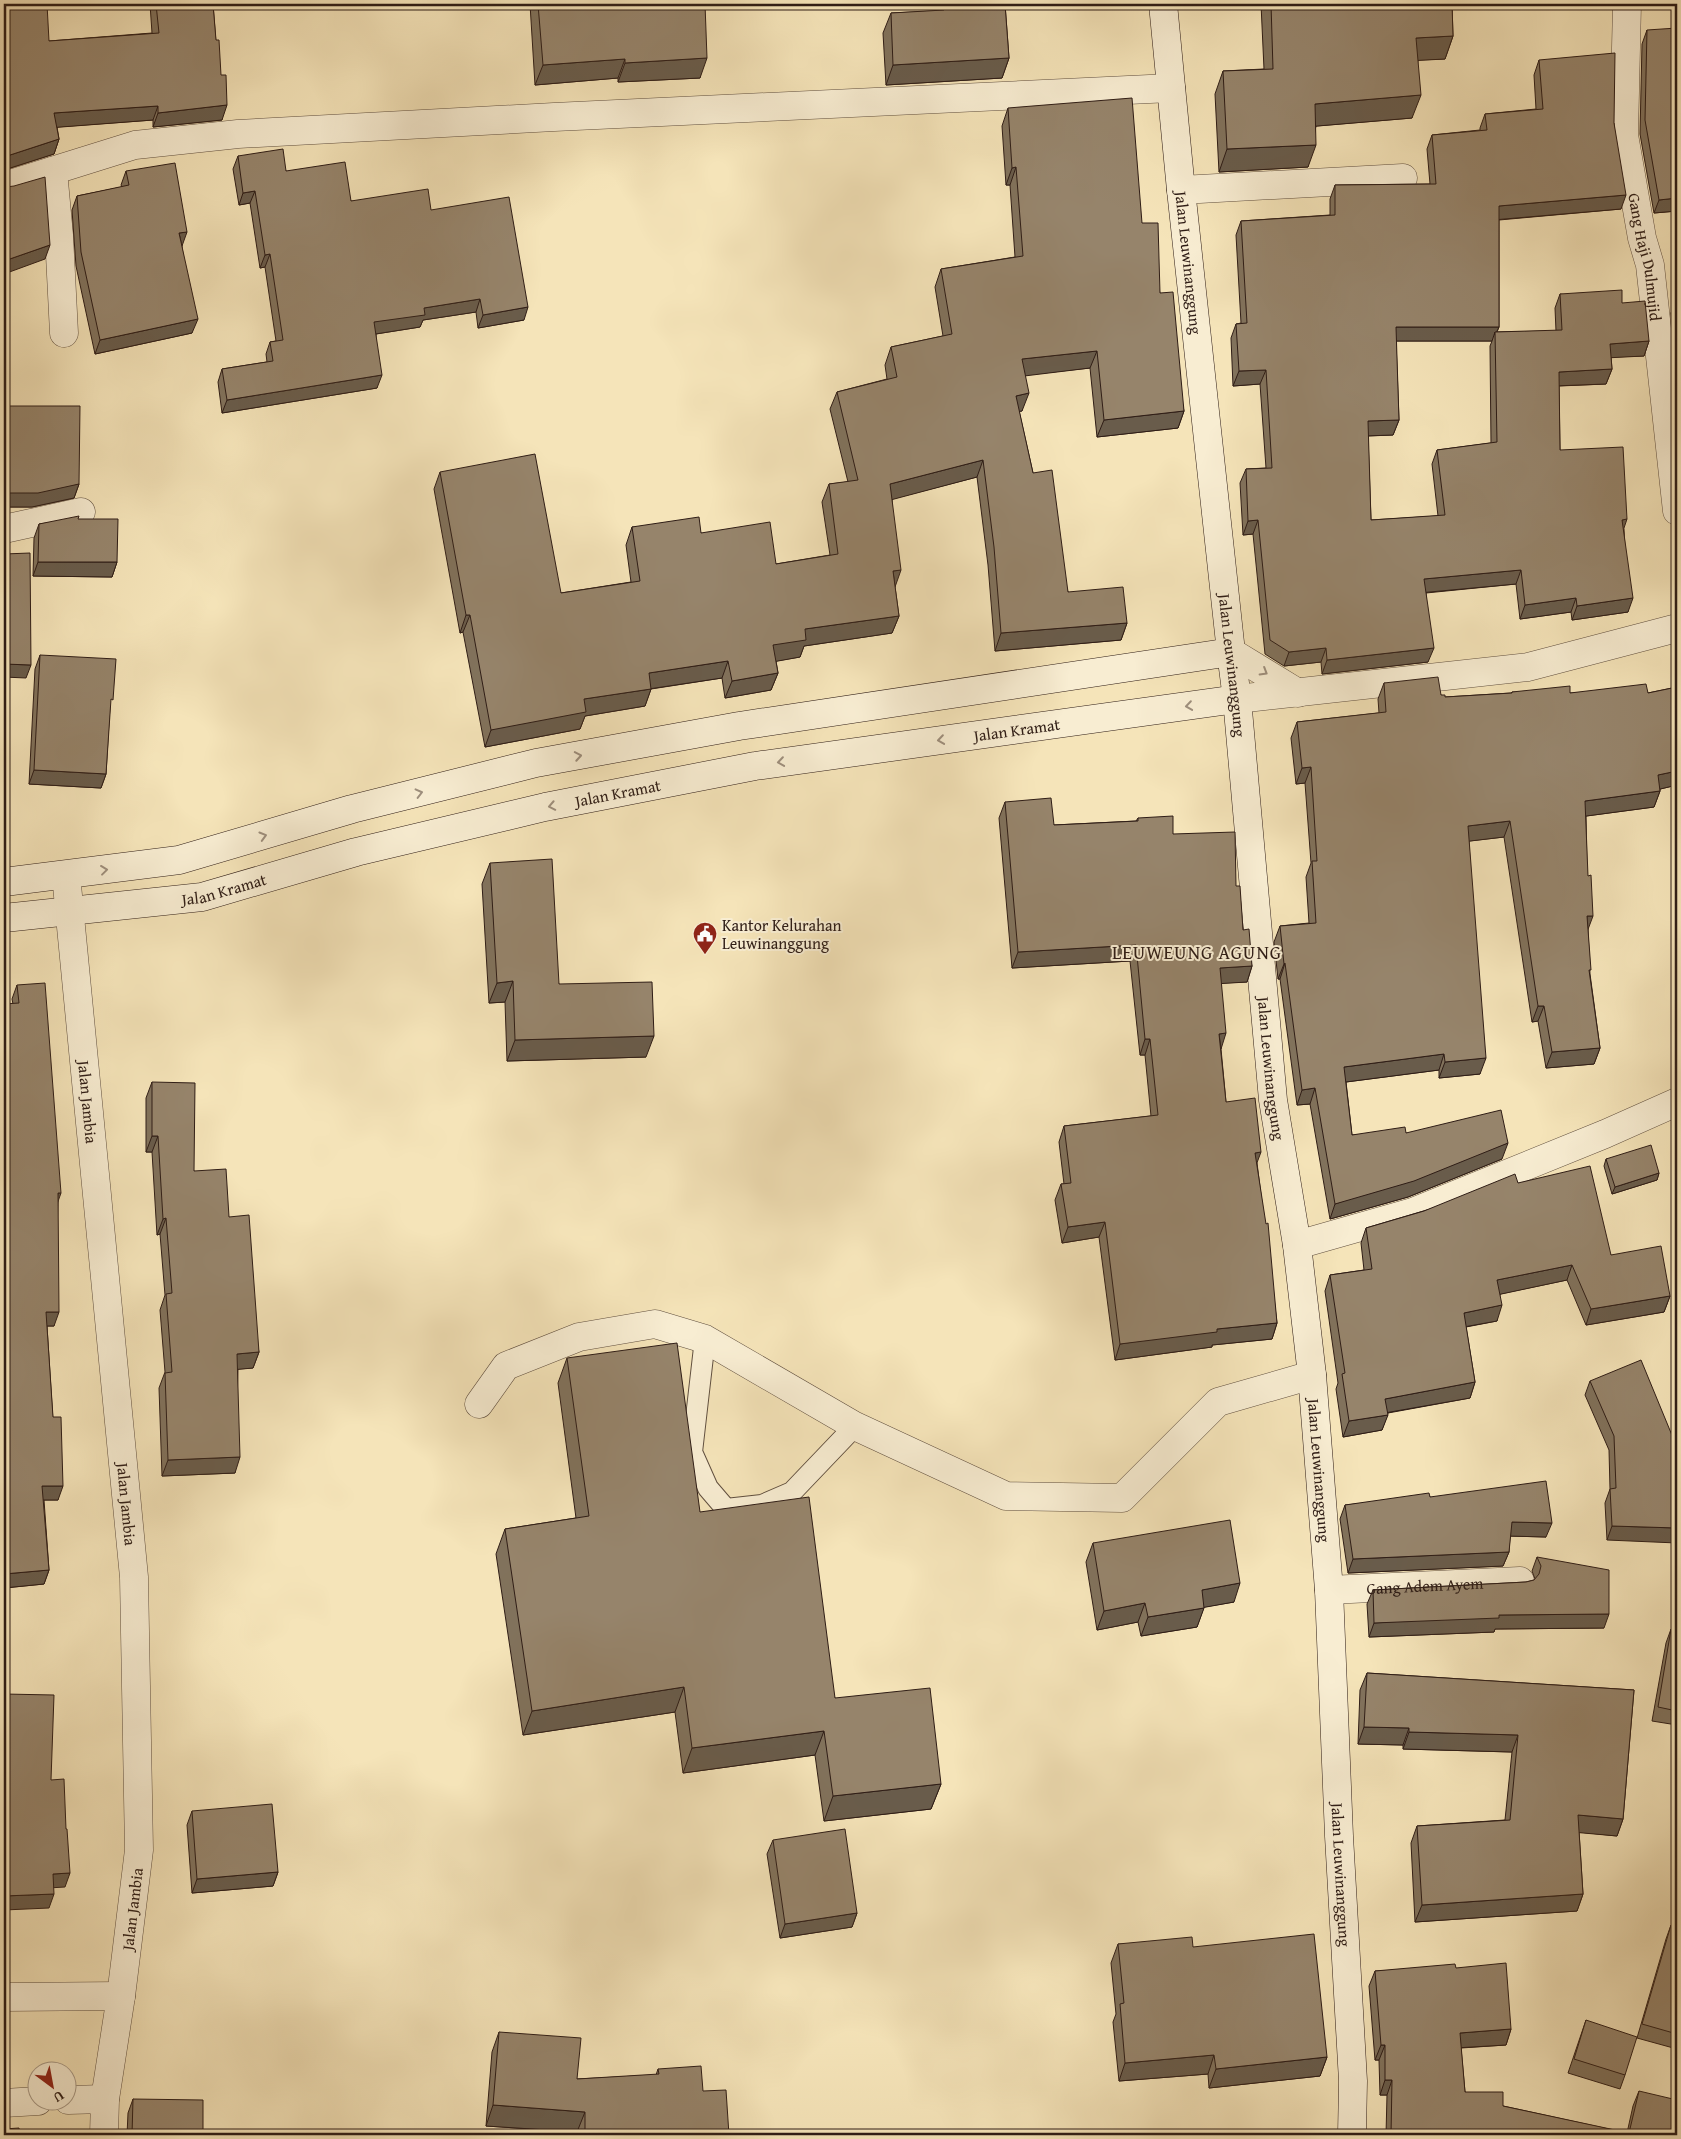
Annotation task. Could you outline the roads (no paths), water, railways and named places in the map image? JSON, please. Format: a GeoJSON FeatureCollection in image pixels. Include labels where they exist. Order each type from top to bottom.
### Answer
{"type":"FeatureCollection","features":[{"type":"Feature","properties":{"kind":"street","name":"Jalan Leuwinanggung"},"geometry":{"type":"LineString","coordinates":[[1163,4],[1181,190],[1237,699],[1273,1100],[1296,1245],[1312,1375],[1329,1590],[1339,1826],[1353,2081],[1352,2135]]}},
{"type":"Feature","properties":{"kind":"street","name":"Gang Haji Dulmujid"},"geometry":{"type":"LineString","coordinates":[[1627,4],[1624,134],[1640,229],[1650,265],[1677,511]]}},
{"type":"Feature","properties":{"kind":"street"},"geometry":{"type":"LineString","coordinates":[[4,186],[135,144],[238,134],[1171,88]]}},
{"type":"Feature","properties":{"kind":"street"},"geometry":{"type":"LineString","coordinates":[[53,171],[59,235],[64,334]]}},
{"type":"Feature","properties":{"kind":"street"},"geometry":{"type":"LineString","coordinates":[[1181,190],[1403,178]]}},
{"type":"Feature","properties":{"kind":"street"},"geometry":{"type":"LineString","coordinates":[[4,530],[81,512]]}},
{"type":"Feature","properties":{"kind":"street","name":"Jalan Kramat"},"geometry":{"type":"LineString","coordinates":[[4,918],[202,898],[356,852],[545,807],[754,766],[1237,699],[1528,666],[1677,628]]}},
{"type":"Feature","properties":{"kind":"street"},"geometry":{"type":"LineString","coordinates":[[4,882],[179,860],[352,810],[536,763],[739,726],[1231,652],[1298,693]]}},
{"type":"Feature","properties":{"kind":"street","name":"Jalan Jambia"},"geometry":{"type":"LineString","coordinates":[[66,875],[134,1578],[139,1850],[121,1996],[105,2099],[104,2135]]}},
{"type":"Feature","properties":{"kind":"street"},"geometry":{"type":"LineString","coordinates":[[1296,1245],[1413,1212],[1605,1134],[1677,1102]]}},
{"type":"Feature","properties":{"kind":"street"},"geometry":{"type":"LineString","coordinates":[[479,1404],[506,1366],[578,1337],[655,1324],[705,1339],[855,1426],[1006,1496],[1122,1498],[1218,1402],[1312,1375]]}},
{"type":"Feature","properties":{"kind":"street","name":"Gang Adem Ayem"},"geometry":{"type":"LineString","coordinates":[[1329,1590],[1520,1581]]}},
{"type":"Feature","properties":{"kind":"street"},"geometry":{"type":"LineString","coordinates":[[4,1998],[121,1996]]}},
{"type":"Feature","properties":{"kind":"street"},"geometry":{"type":"LineString","coordinates":[[78,2100],[105,2099]]}},
{"type":"Feature","properties":{"kind":"street"},"geometry":{"type":"LineString","coordinates":[[4,2103],[28,2102]]}},
{"type":"Feature","properties":{"kind":"lane"},"geometry":{"type":"LineString","coordinates":[[705,1339],[692,1452],[708,1488],[726,1509],[762,1505],[792,1492],[855,1426]]}},
{"type":"Feature","properties":{"kind":"place","name":"Kantor Kelurahan Leuwinanggung"},"geometry":{"type":"Point","coordinates":[705,955]}},
{"type":"Feature","properties":{"kind":"district","name":"LEUWEUNG AGUNG"},"geometry":{"type":"Point","coordinates":[1197,952]}}]}
